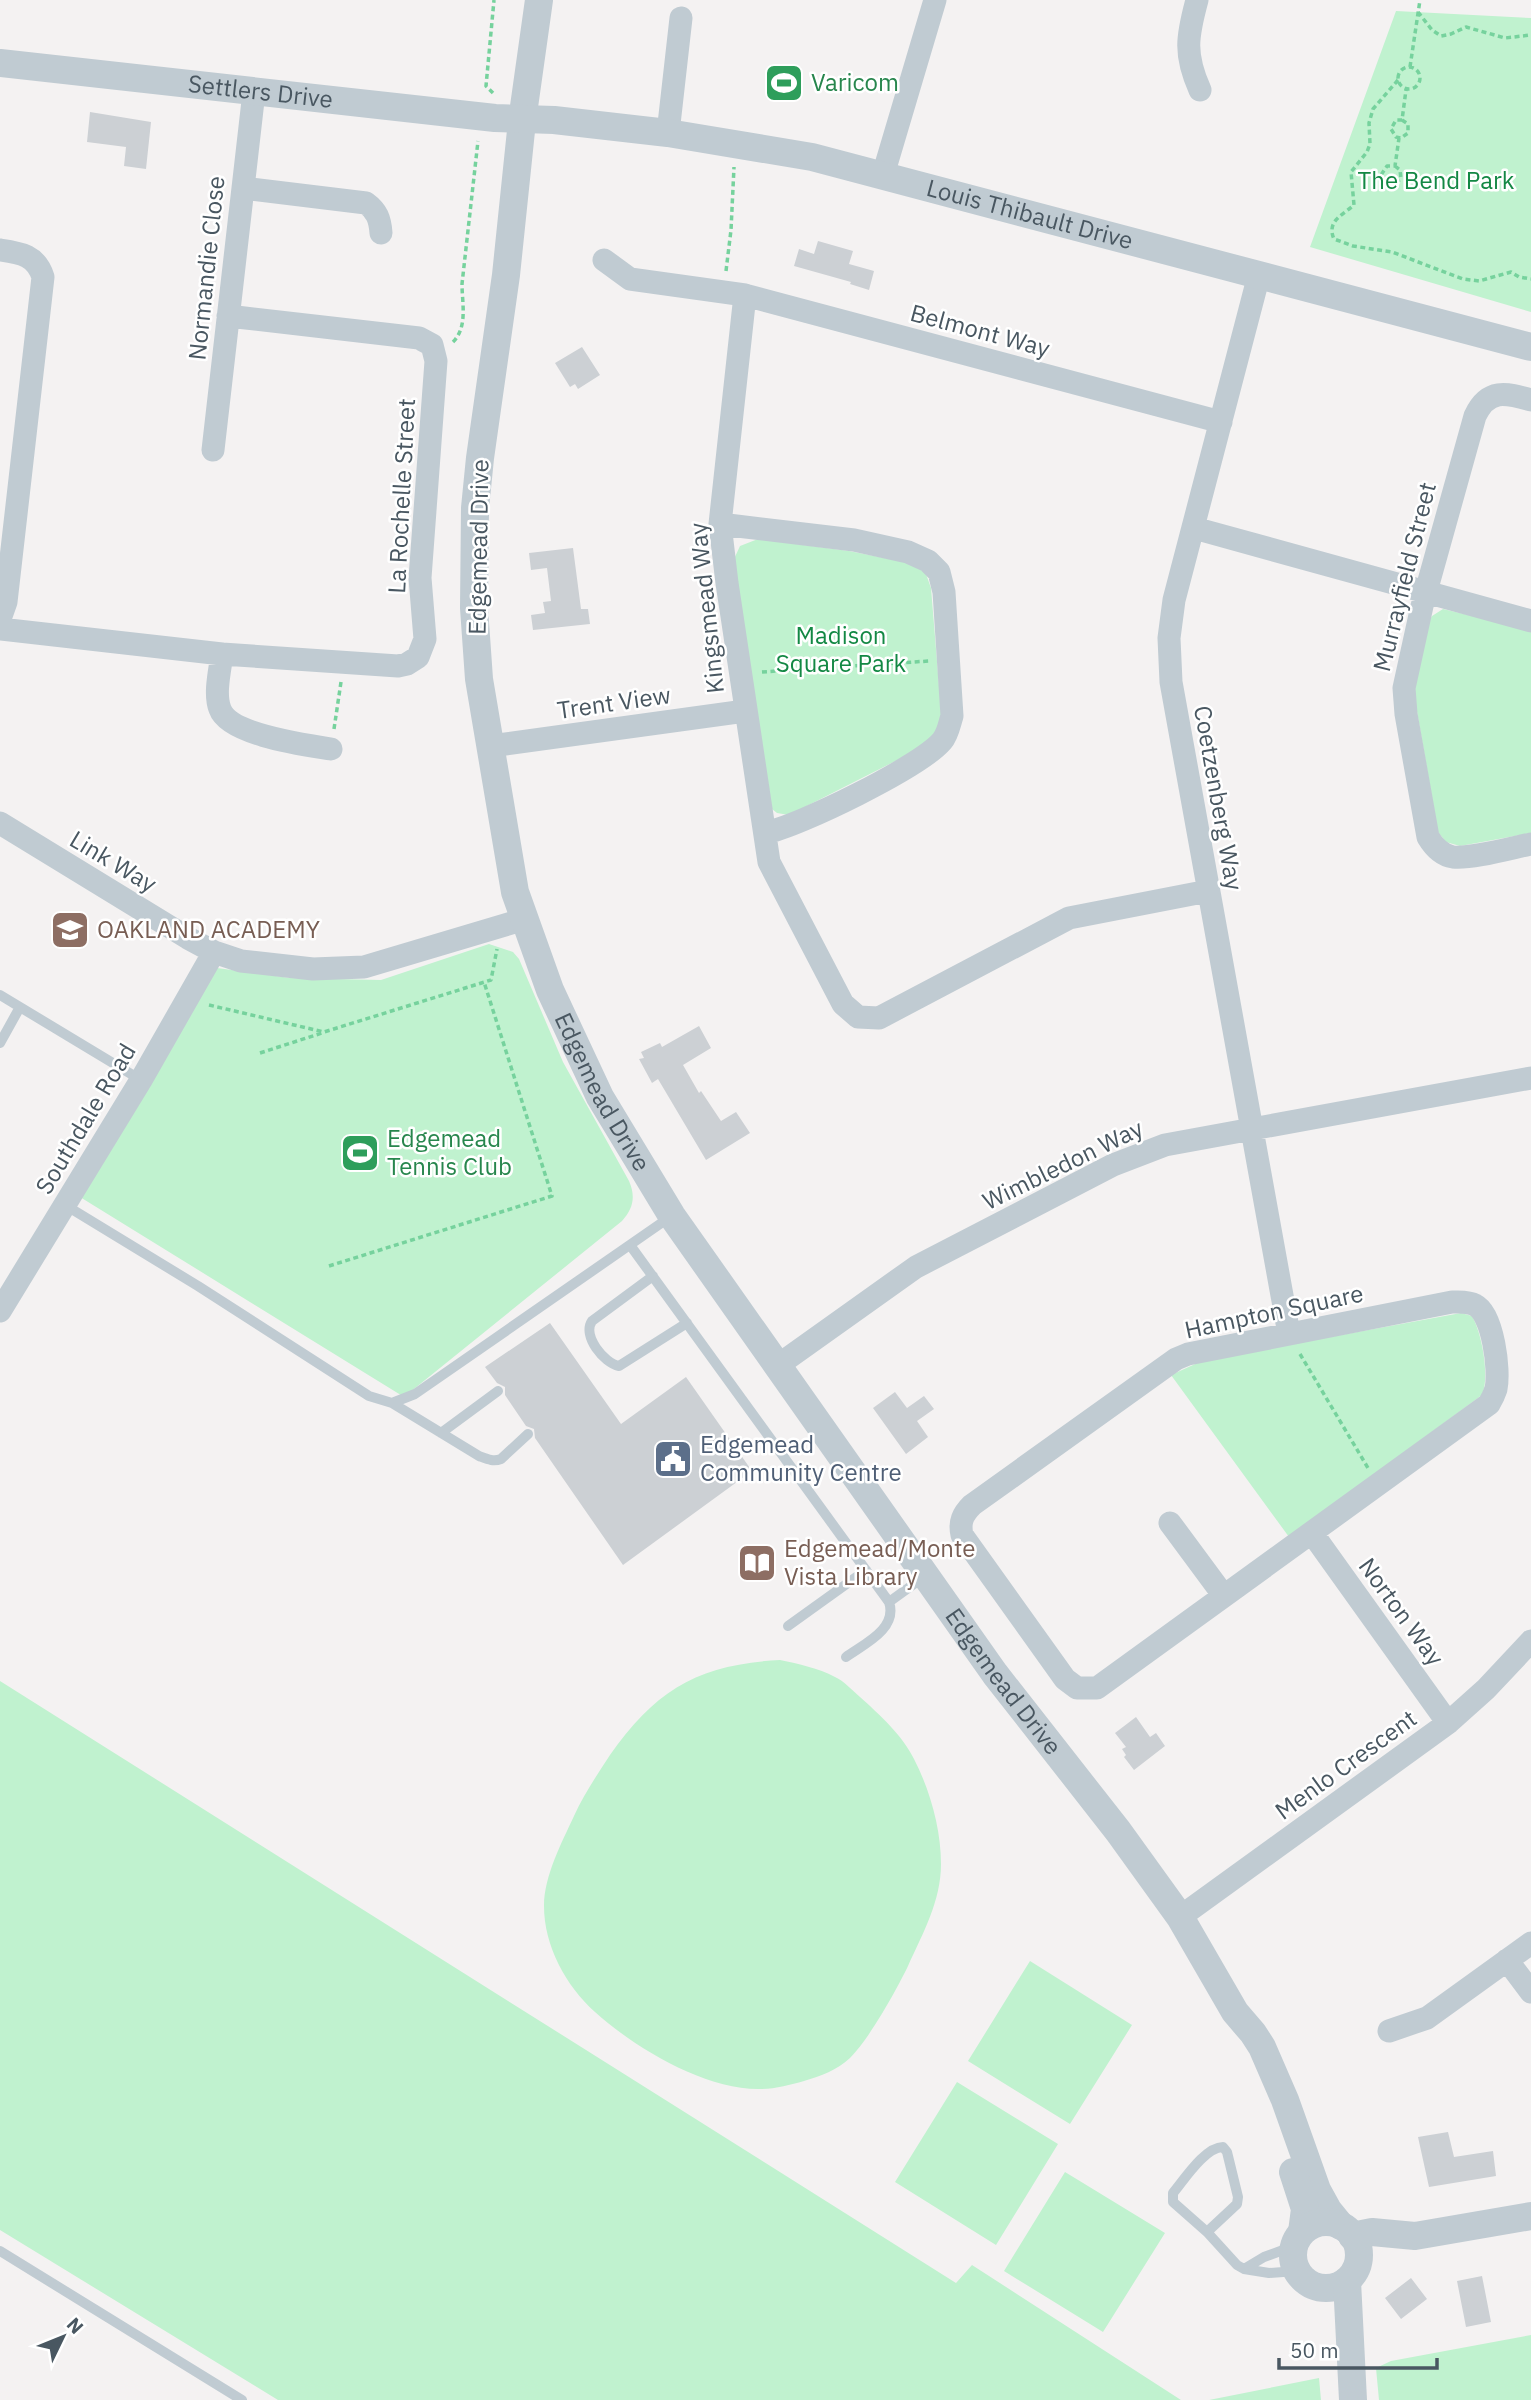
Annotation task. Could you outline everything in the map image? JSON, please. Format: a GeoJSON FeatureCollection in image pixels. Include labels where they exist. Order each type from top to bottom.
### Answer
{"type":"FeatureCollection","features":[{"type":"Feature","properties":{"kind":"street","name":"Edgemead Drive"},"geometry":{"type":"LineString","coordinates":[[539,0],[475,508],[474,608],[479,679],[515,892],[524,919],[550,990],[579,1056],[606,1107],[672,1216],[995,1674],[1180,1917],[1235,2012],[1253,2033],[1265,2054],[1285,2099],[1317,2190],[1328,2210],[1346,2231]]}},
{"type":"Feature","properties":{"kind":"street"},"geometry":{"type":"LineString","coordinates":[[883,176],[935,0]]}},
{"type":"Feature","properties":{"kind":"street"},"geometry":{"type":"LineString","coordinates":[[1197,0],[1187,36],[1187,50],[1200,90]]}},
{"type":"Feature","properties":{"kind":"street"},"geometry":{"type":"LineString","coordinates":[[668,133],[681,18]]}},
{"type":"Feature","properties":{"kind":"street","name":"Settlers Drive"},"geometry":{"type":"LineString","coordinates":[[0,63],[522,121]]}},
{"type":"Feature","properties":{"kind":"street","name":"Normandie Close"},"geometry":{"type":"LineString","coordinates":[[213,450],[254,92]]}},
{"type":"Feature","properties":{"kind":"street","name":"Louis Thibault Drive"},"geometry":{"type":"LineString","coordinates":[[522,121],[554,120],[668,133],[812,157],[1531,347]]}},
{"type":"Feature","properties":{"kind":"street"},"geometry":{"type":"LineString","coordinates":[[243,188],[366,203],[377,214],[381,233]]}},
{"type":"Feature","properties":{"kind":"street"},"geometry":{"type":"LineString","coordinates":[[0,250],[27,255],[37,263],[43,277],[7,542],[6,602],[0,619]]}},
{"type":"Feature","properties":{"kind":"street","name":"Belmont Way"},"geometry":{"type":"LineString","coordinates":[[604,261],[630,279],[735,293],[1221,422]]}},
{"type":"Feature","properties":{"kind":"street","name":"Coetzenberg Way"},"geometry":{"type":"LineString","coordinates":[[1259,275],[1174,600],[1169,638],[1171,682],[1289,1335]]}},
{"type":"Feature","properties":{"kind":"street","name":"Kingsmead Way"},"geometry":{"type":"LineString","coordinates":[[735,293],[720,524],[745,710],[769,862],[843,1004],[858,1017],[879,1018],[1069,918],[1208,891]]}},
{"type":"Feature","properties":{"kind":"street","name":"La Rochelle Street"},"geometry":{"type":"LineString","coordinates":[[0,629],[222,654],[398,666],[414,661],[425,639],[420,578],[436,361],[432,345],[419,338],[228,316]]}},
{"type":"Feature","properties":{"kind":"street","name":"Murrayfield Street"},"geometry":{"type":"LineString","coordinates":[[1531,400],[1504,393],[1496,395],[1483,402],[1475,416],[1427,591],[1404,688],[1406,714],[1428,837],[1439,851],[1454,857],[1531,844]]}},
{"type":"Feature","properties":{"kind":"street"},"geometry":{"type":"LineString","coordinates":[[720,524],[854,540],[922,556],[935,566],[942,581],[952,716],[946,736],[934,749],[912,764],[838,803],[782,829],[765,833]]}},
{"type":"Feature","properties":{"kind":"street"},"geometry":{"type":"LineString","coordinates":[[1194,528],[1531,621]]}},
{"type":"Feature","properties":{"kind":"street"},"geometry":{"type":"LineString","coordinates":[[222,654],[218,701],[224,717],[238,726],[287,741],[331,749]]}},
{"type":"Feature","properties":{"kind":"street","name":"Trent View"},"geometry":{"type":"LineString","coordinates":[[491,746],[745,710]]}},
{"type":"Feature","properties":{"kind":"street","name":"Link Way"},"geometry":{"type":"LineString","coordinates":[[0,823],[214,952],[241,961],[313,969],[364,967],[524,919]]}},
{"type":"Feature","properties":{"kind":"street","name":"Southdale Road"},"geometry":{"type":"LineString","coordinates":[[0,1311],[141,1080],[214,952]]}},
{"type":"Feature","properties":{"kind":"street","name":"Wimbledon Way"},"geometry":{"type":"LineString","coordinates":[[777,1366],[916,1267],[1113,1165],[1165,1144],[1531,1078]]}},
{"type":"Feature","properties":{"kind":"street","name":"Hampton Square"},"geometry":{"type":"LineString","coordinates":[[1452,1302],[1474,1304],[1490,1323],[1497,1378],[1493,1398],[1483,1409],[1097,1688],[1077,1688],[1065,1679],[962,1535],[960,1526],[967,1510],[1176,1359],[1188,1354],[1289,1335],[1452,1302]]}},
{"type":"Feature","properties":{"kind":"street"},"geometry":{"type":"LineString","coordinates":[[1170,1523],[1224,1596]]}},
{"type":"Feature","properties":{"kind":"street","name":"Norton Way"},"geometry":{"type":"LineString","coordinates":[[1312,1533],[1448,1723]]}},
{"type":"Feature","properties":{"kind":"street","name":"Menlo Crescent"},"geometry":{"type":"LineString","coordinates":[[1180,1917],[1448,1723],[1486,1689],[1531,1641]]}},
{"type":"Feature","properties":{"kind":"street"},"geometry":{"type":"LineString","coordinates":[[1389,2031],[1427,2018],[1531,1943]]}},
{"type":"Feature","properties":{"kind":"street"},"geometry":{"type":"LineString","coordinates":[[1507,1960],[1531,1992]]}},
{"type":"Feature","properties":{"kind":"street","name":"Edgemead Drive"},"geometry":{"type":"LineString","coordinates":[[1235,2012],[1243,2048],[1300,2193],[1305,2215],[1298,2250]]}},
{"type":"Feature","properties":{"kind":"street"},"geometry":{"type":"LineString","coordinates":[[1415,2236],[1343,2278],[1307,2282],[1298,2250],[1320,2223],[1346,2231],[1415,2236],[1531,2216]]}},
{"type":"Feature","properties":{"kind":"street"},"geometry":{"type":"LineString","coordinates":[[1346,2231],[1358,2249],[1343,2278],[1352,2390]]}},
{"type":"Feature","properties":{"kind":"lane"},"geometry":{"type":"LineString","coordinates":[[0,995],[141,1080]]}},
{"type":"Feature","properties":{"kind":"lane"},"geometry":{"type":"LineString","coordinates":[[0,1043],[20,1007]]}},
{"type":"Feature","properties":{"kind":"lane"},"geometry":{"type":"LineString","coordinates":[[65,1205],[198,1286],[369,1396],[391,1403],[479,1456],[495,1461],[528,1434]]}},
{"type":"Feature","properties":{"kind":"lane"},"geometry":{"type":"LineString","coordinates":[[391,1403],[415,1394],[672,1216]]}},
{"type":"Feature","properties":{"kind":"lane"},"geometry":{"type":"LineString","coordinates":[[630,1245],[889,1602],[892,1612],[887,1625],[846,1657]]}},
{"type":"Feature","properties":{"kind":"lane"},"geometry":{"type":"LineString","coordinates":[[653,1276],[592,1321],[588,1332],[592,1340],[609,1363],[620,1366],[687,1323]]}},
{"type":"Feature","properties":{"kind":"lane"},"geometry":{"type":"LineString","coordinates":[[441,1433],[498,1391]]}},
{"type":"Feature","properties":{"kind":"lane"},"geometry":{"type":"LineString","coordinates":[[788,1626],[866,1570]]}},
{"type":"Feature","properties":{"kind":"lane"},"geometry":{"type":"LineString","coordinates":[[889,1602],[925,1576]]}},
{"type":"Feature","properties":{"kind":"lane"},"geometry":{"type":"LineString","coordinates":[[1208,2232],[1234,2209],[1238,2201],[1227,2152],[1223,2147],[1215,2147],[1207,2153],[1172,2196],[1176,2205],[1208,2232],[1244,2269],[1269,2273],[1298,2250]]}},
{"type":"Feature","properties":{"kind":"lane"},"geometry":{"type":"LineString","coordinates":[[1244,2269],[1264,2257],[1298,2250]]}},
{"type":"Feature","properties":{"kind":"lane"},"geometry":{"type":"LineString","coordinates":[[0,2251],[242,2400]]}},
{"type":"Feature","properties":{"kind":"path"},"geometry":{"type":"LineString","coordinates":[[494,0],[486,86],[495,95]]}},
{"type":"Feature","properties":{"kind":"path"},"geometry":{"type":"LineString","coordinates":[[1410,67],[1420,0]]}},
{"type":"Feature","properties":{"kind":"path"},"geometry":{"type":"LineString","coordinates":[[1418,12],[1432,30],[1441,36],[1466,27],[1505,38],[1531,35]]}},
{"type":"Feature","properties":{"kind":"path"},"geometry":{"type":"LineString","coordinates":[[1398,80],[1406,90],[1413,89],[1420,81],[1417,70],[1410,67],[1400,70],[1398,80],[1379,100],[1371,115],[1367,152],[1351,172],[1354,205],[1334,221],[1331,231],[1334,239],[1353,246],[1392,252],[1463,279],[1479,281],[1511,272],[1531,279]]}},
{"type":"Feature","properties":{"kind":"path"},"geometry":{"type":"LineString","coordinates":[[1402,120],[1396,120],[1391,129],[1392,134],[1399,138],[1405,136],[1409,128],[1402,120],[1406,90]]}},
{"type":"Feature","properties":{"kind":"path"},"geometry":{"type":"LineString","coordinates":[[448,346],[460,334],[464,304],[462,284],[479,132]]}},
{"type":"Feature","properties":{"kind":"path"},"geometry":{"type":"LineString","coordinates":[[1395,166],[1399,138]]}},
{"type":"Feature","properties":{"kind":"path"},"geometry":{"type":"LineString","coordinates":[[733,142],[735,293]]}},
{"type":"Feature","properties":{"kind":"path"},"geometry":{"type":"LineString","coordinates":[[1395,166],[1400,170],[1401,179],[1392,185],[1387,184],[1383,180],[1383,169],[1395,166]]}},
{"type":"Feature","properties":{"kind":"path"},"geometry":{"type":"LineString","coordinates":[[740,673],[948,660]]}},
{"type":"Feature","properties":{"kind":"path"},"geometry":{"type":"LineString","coordinates":[[331,749],[344,662]]}},
{"type":"Feature","properties":{"kind":"path"},"geometry":{"type":"LineString","coordinates":[[260,1053],[491,980],[498,946]]}},
{"type":"Feature","properties":{"kind":"path"},"geometry":{"type":"LineString","coordinates":[[329,1266],[552,1196],[484,982]]}},
{"type":"Feature","properties":{"kind":"path"},"geometry":{"type":"LineString","coordinates":[[200,1003],[324,1032]]}},
{"type":"Feature","properties":{"kind":"path"},"geometry":{"type":"LineString","coordinates":[[1289,1335],[1378,1485]]}},
{"type":"Feature","properties":{"kind":"green space","name":"The Bend Park"},"geometry":{"type":"Polygon","coordinates":[[[1396,11],[1531,18],[1531,312],[1310,247],[1396,11]]]}},
{"type":"Feature","properties":{"kind":"green space","name":"Madison Square Park"},"geometry":{"type":"Polygon","coordinates":[[[758,539],[849,551],[915,564],[926,574],[931,588],[942,722],[933,742],[789,815],[777,813],[772,809],[734,559],[740,546],[758,539]]]}},
{"type":"Feature","properties":{"kind":"green space"},"geometry":{"type":"Polygon","coordinates":[[[1443,609],[1531,630],[1531,833],[1460,846],[1446,842],[1438,832],[1415,700],[1415,686],[1428,623],[1432,616],[1443,609]]]}},
{"type":"Feature","properties":{"kind":"green space","name":"Edgemead Tennis Club"},"geometry":{"type":"Polygon","coordinates":[[[489,944],[513,952],[519,959],[563,1062],[629,1181],[632,1202],[622,1221],[404,1397],[80,1197],[217,968],[290,978],[381,980],[489,944]]]}},
{"type":"Feature","properties":{"kind":"green space"},"geometry":{"type":"Polygon","coordinates":[[[1461,1313],[1472,1316],[1482,1344],[1485,1377],[1482,1395],[1289,1537],[1171,1375],[1204,1360],[1461,1313]]]}},
{"type":"Feature","properties":{"kind":"green space"},"geometry":{"type":"Polygon","coordinates":[[[780,1660],[815,1669],[838,1679],[897,1734],[914,1759],[930,1797],[937,1824],[941,1864],[935,1904],[919,1941],[889,2001],[857,2050],[845,2062],[823,2075],[788,2085],[760,2089],[739,2087],[694,2075],[650,2052],[611,2026],[584,2002],[566,1978],[552,1950],[544,1906],[550,1871],[578,1808],[610,1755],[645,1713],[682,1684],[703,1674],[726,1667],[780,1660]]]}},
{"type":"Feature","properties":{"kind":"green space"},"geometry":{"type":"Polygon","coordinates":[[[0,1681],[956,2283],[972,2265],[1181,2400],[278,2400],[0,2230],[0,1681]]]}},
{"type":"Feature","properties":{"kind":"green space"},"geometry":{"type":"Polygon","coordinates":[[[1030,1961],[1132,2025],[1070,2124],[968,2061],[1030,1961]]]}},
{"type":"Feature","properties":{"kind":"green space"},"geometry":{"type":"Polygon","coordinates":[[[957,2082],[1058,2144],[996,2245],[895,2182],[957,2082]]]}},
{"type":"Feature","properties":{"kind":"green space"},"geometry":{"type":"Polygon","coordinates":[[[1065,2172],[1165,2233],[1103,2332],[1004,2271],[1065,2172]]]}},
{"type":"Feature","properties":{"kind":"green space"},"geometry":{"type":"Polygon","coordinates":[[[1531,2335],[1531,2400],[1379,2400],[1376,2368],[1391,2361],[1531,2335]]]}},
{"type":"Feature","properties":{"kind":"green space"},"geometry":{"type":"Polygon","coordinates":[[[1319,2378],[1321,2400],[1209,2400],[1319,2378]]]}},
{"type":"Feature","properties":{"kind":"building"},"geometry":{"type":"Polygon","coordinates":[[[90,112],[151,122],[146,169],[124,166],[126,147],[87,142],[90,112]]]}},
{"type":"Feature","properties":{"kind":"building"},"geometry":{"type":"Polygon","coordinates":[[[818,241],[853,251],[849,264],[874,271],[869,290],[850,284],[851,282],[794,266],[799,249],[814,254],[818,241]]]}},
{"type":"Feature","properties":{"kind":"building"},"geometry":{"type":"Polygon","coordinates":[[[582,347],[600,375],[578,389],[575,384],[570,387],[555,363],[582,347]]]}},
{"type":"Feature","properties":{"kind":"building"},"geometry":{"type":"Polygon","coordinates":[[[573,548],[581,609],[588,609],[590,624],[533,630],[531,615],[545,613],[543,602],[551,601],[547,568],[531,570],[529,553],[573,548]]]}},
{"type":"Feature","properties":{"kind":"building"},"geometry":{"type":"Polygon","coordinates":[[[699,1026],[711,1048],[683,1065],[699,1093],[701,1091],[721,1121],[736,1112],[750,1133],[706,1160],[658,1079],[652,1083],[639,1059],[644,1058],[641,1052],[660,1043],[662,1047],[699,1026]]]}},
{"type":"Feature","properties":{"kind":"building"},"geometry":{"type":"Polygon","coordinates":[[[550,1323],[621,1424],[686,1377],[752,1471],[623,1565],[535,1438],[534,1429],[526,1426],[505,1395],[505,1387],[497,1383],[485,1367],[550,1323]]]}},
{"type":"Feature","properties":{"kind":"building"},"geometry":{"type":"Polygon","coordinates":[[[895,1392],[907,1408],[924,1396],[934,1409],[917,1421],[928,1437],[906,1454],[873,1408],[895,1392]]]}},
{"type":"Feature","properties":{"kind":"building"},"geometry":{"type":"Polygon","coordinates":[[[1136,1717],[1150,1737],[1156,1733],[1165,1746],[1134,1770],[1124,1757],[1126,1755],[1122,1749],[1126,1747],[1115,1733],[1136,1717]]]}},
{"type":"Feature","properties":{"kind":"building"},"geometry":{"type":"Polygon","coordinates":[[[1448,2132],[1454,2157],[1493,2151],[1496,2176],[1429,2187],[1418,2137],[1448,2132]]]}},
{"type":"Feature","properties":{"kind":"building"},"geometry":{"type":"Polygon","coordinates":[[[1482,2276],[1491,2322],[1466,2327],[1457,2281],[1482,2276]]]}},
{"type":"Feature","properties":{"kind":"building"},"geometry":{"type":"Polygon","coordinates":[[[1411,2278],[1427,2299],[1401,2319],[1385,2298],[1411,2278]]]}},
{"type":"Feature","properties":{"kind":"place","name":"Varicom"},"geometry":{"type":"Point","coordinates":[784,83]}},
{"type":"Feature","properties":{"kind":"place","name":"OAKLAND ACADEMY"},"geometry":{"type":"Point","coordinates":[70,930]}},
{"type":"Feature","properties":{"kind":"place","name":"Edgemead Tennis Club"},"geometry":{"type":"Point","coordinates":[360,1153]}},
{"type":"Feature","properties":{"kind":"place","name":"Edgemead Community Centre"},"geometry":{"type":"Point","coordinates":[673,1459]}},
{"type":"Feature","properties":{"kind":"place","name":"Edgemead/Monte Vista Library"},"geometry":{"type":"Point","coordinates":[757,1563]}}]}
